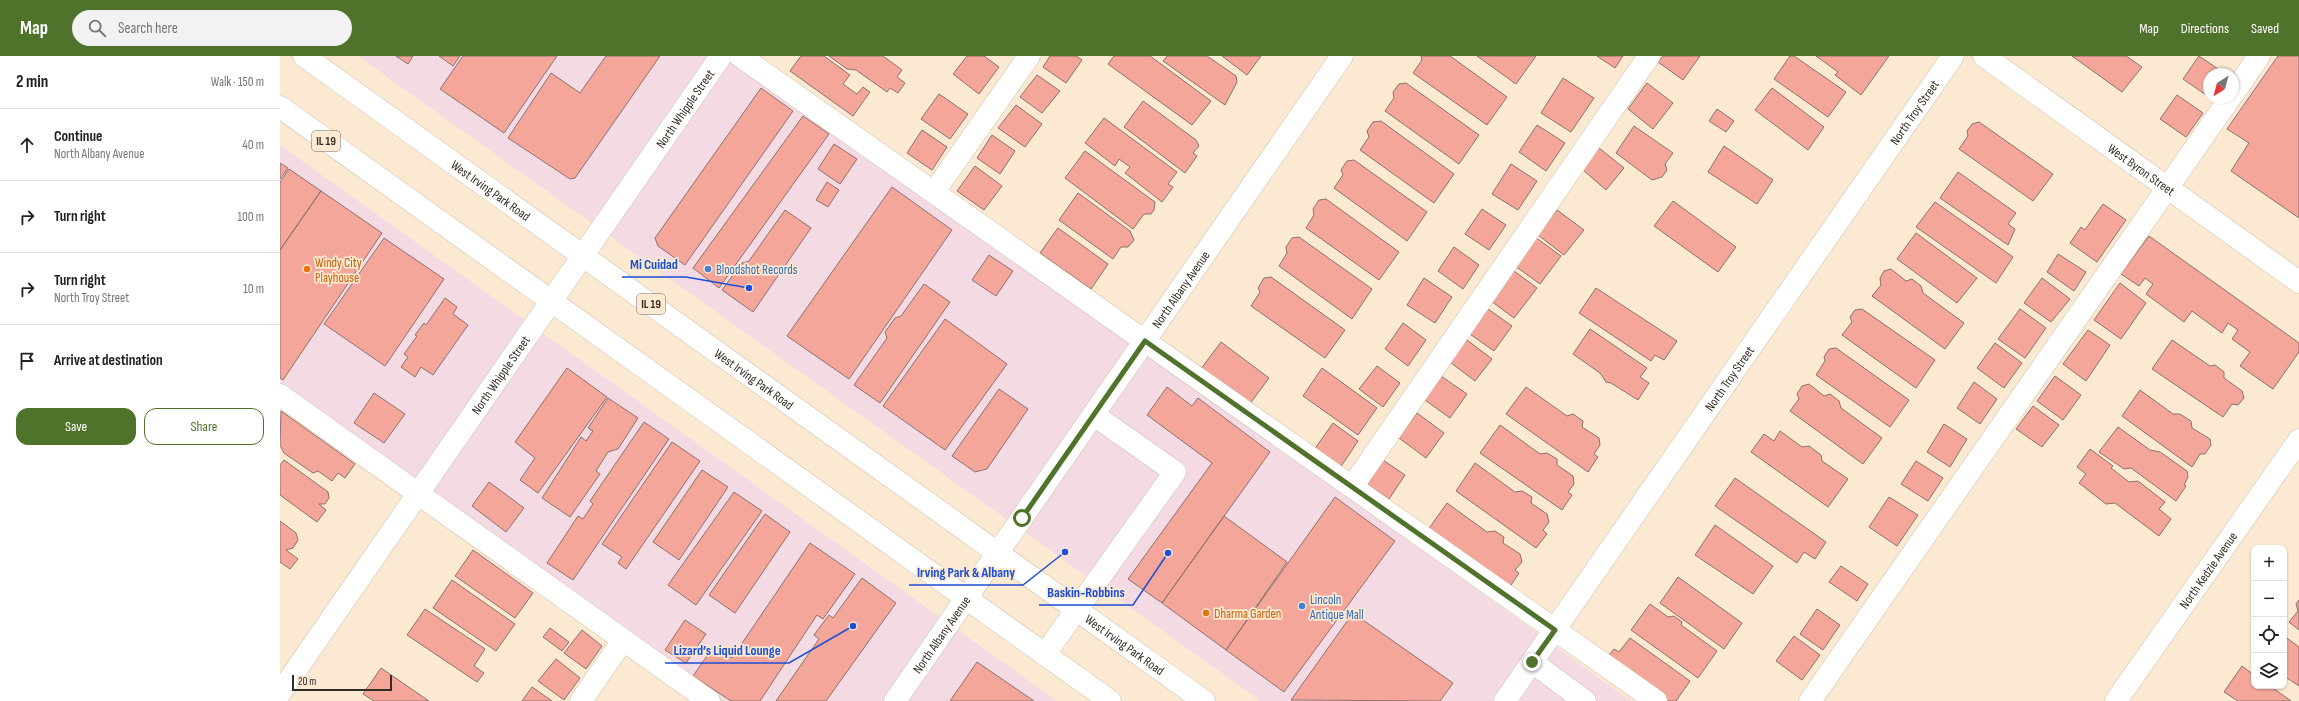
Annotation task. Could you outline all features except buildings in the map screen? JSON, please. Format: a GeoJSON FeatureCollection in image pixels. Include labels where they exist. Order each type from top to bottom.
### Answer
{"type":"FeatureCollection","features":[{"type":"Feature","properties":{"kind":"street","name":"West Irving Park Road"},"geometry":{"type":"LineString","coordinates":[[304,56],[1201,700]]}},
{"type":"Feature","properties":{"kind":"street","name":"North Whipple Street"},"geometry":{"type":"LineString","coordinates":[[280,693],[721,56]]}},
{"type":"Feature","properties":{"kind":"street"},"geometry":{"type":"LineString","coordinates":[[740,56],[1656,701]]}},
{"type":"Feature","properties":{"kind":"street"},"geometry":{"type":"LineString","coordinates":[[934,192],[1029,56]]}},
{"type":"Feature","properties":{"kind":"street","name":"North Albany Avenue"},"geometry":{"type":"LineString","coordinates":[[895,701],[1342,56]]}},
{"type":"Feature","properties":{"kind":"street"},"geometry":{"type":"LineString","coordinates":[[1352,487],[1649,56]]}},
{"type":"Feature","properties":{"kind":"street","name":"North Troy Street"},"geometry":{"type":"LineString","coordinates":[[1505,701],[1952,56]]}},
{"type":"Feature","properties":{"kind":"street","name":"West Byron Street"},"geometry":{"type":"LineString","coordinates":[[1984,56],[2299,282]]}},
{"type":"Feature","properties":{"kind":"street"},"geometry":{"type":"LineString","coordinates":[[2239,85],[2259,56]]}},
{"type":"Feature","properties":{"kind":"street"},"geometry":{"type":"LineString","coordinates":[[1810,701],[2226,104]]}},
{"type":"Feature","properties":{"kind":"street","name":"IL 19"},"geometry":{"type":"LineString","coordinates":[[280,107],[1110,701]]}},
{"type":"Feature","properties":{"kind":"street"},"geometry":{"type":"LineString","coordinates":[[280,395],[709,701]]}},
{"type":"Feature","properties":{"kind":"street"},"geometry":{"type":"LineString","coordinates":[[1045,654],[1175,472],[1094,415]]}},
{"type":"Feature","properties":{"kind":"street","name":"North Kedzie Avenue"},"geometry":{"type":"LineString","coordinates":[[2116,701],[2299,440]]}},
{"type":"Feature","properties":{"kind":"street"},"geometry":{"type":"LineString","coordinates":[[581,701],[623,640]]}},
{"type":"Feature","properties":{"kind":"street"},"geometry":{"type":"LineString","coordinates":[[1532,662],[1585,701]]}},
{"type":"Feature","properties":{"kind":"shaded area"},"geometry":{"type":"Polygon","coordinates":[[[358,56],[730,56],[1131,340],[1631,701],[1261,701],[358,56]]]}},
{"type":"Feature","properties":{"kind":"shaded area"},"geometry":{"type":"Polygon","coordinates":[[[280,145],[1057,701],[717,701],[280,390],[280,145]]]}},
{"type":"Feature","properties":{"kind":"place","name":"Windy City Playhouse"},"geometry":{"type":"Point","coordinates":[307,269]}},
{"type":"Feature","properties":{"kind":"place","name":"Bloodshot Records"},"geometry":{"type":"Point","coordinates":[708,269]}},
{"type":"Feature","properties":{"kind":"place","name":"Mi Cuidad"},"geometry":{"type":"Point","coordinates":[749,288]}},
{"type":"Feature","properties":{"kind":"place","name":"Irving Park & Albany"},"geometry":{"type":"Point","coordinates":[1065,552]}},
{"type":"Feature","properties":{"kind":"place","name":"Baskin-Robbins"},"geometry":{"type":"Point","coordinates":[1168,553]}},
{"type":"Feature","properties":{"kind":"place","name":"Lincoln Antique Mall"},"geometry":{"type":"Point","coordinates":[1302,606]}},
{"type":"Feature","properties":{"kind":"place","name":"Dharma Garden"},"geometry":{"type":"Point","coordinates":[1206,613]}},
{"type":"Feature","properties":{"kind":"place","name":"Lizard’s Liquid Lounge"},"geometry":{"type":"Point","coordinates":[853,626]}},
{"type":"Feature","properties":{"kind":"route"},"geometry":{"type":"LineString","coordinates":[[1022,518],[1145,341],[1555,630],[1532,662]]}}]}
